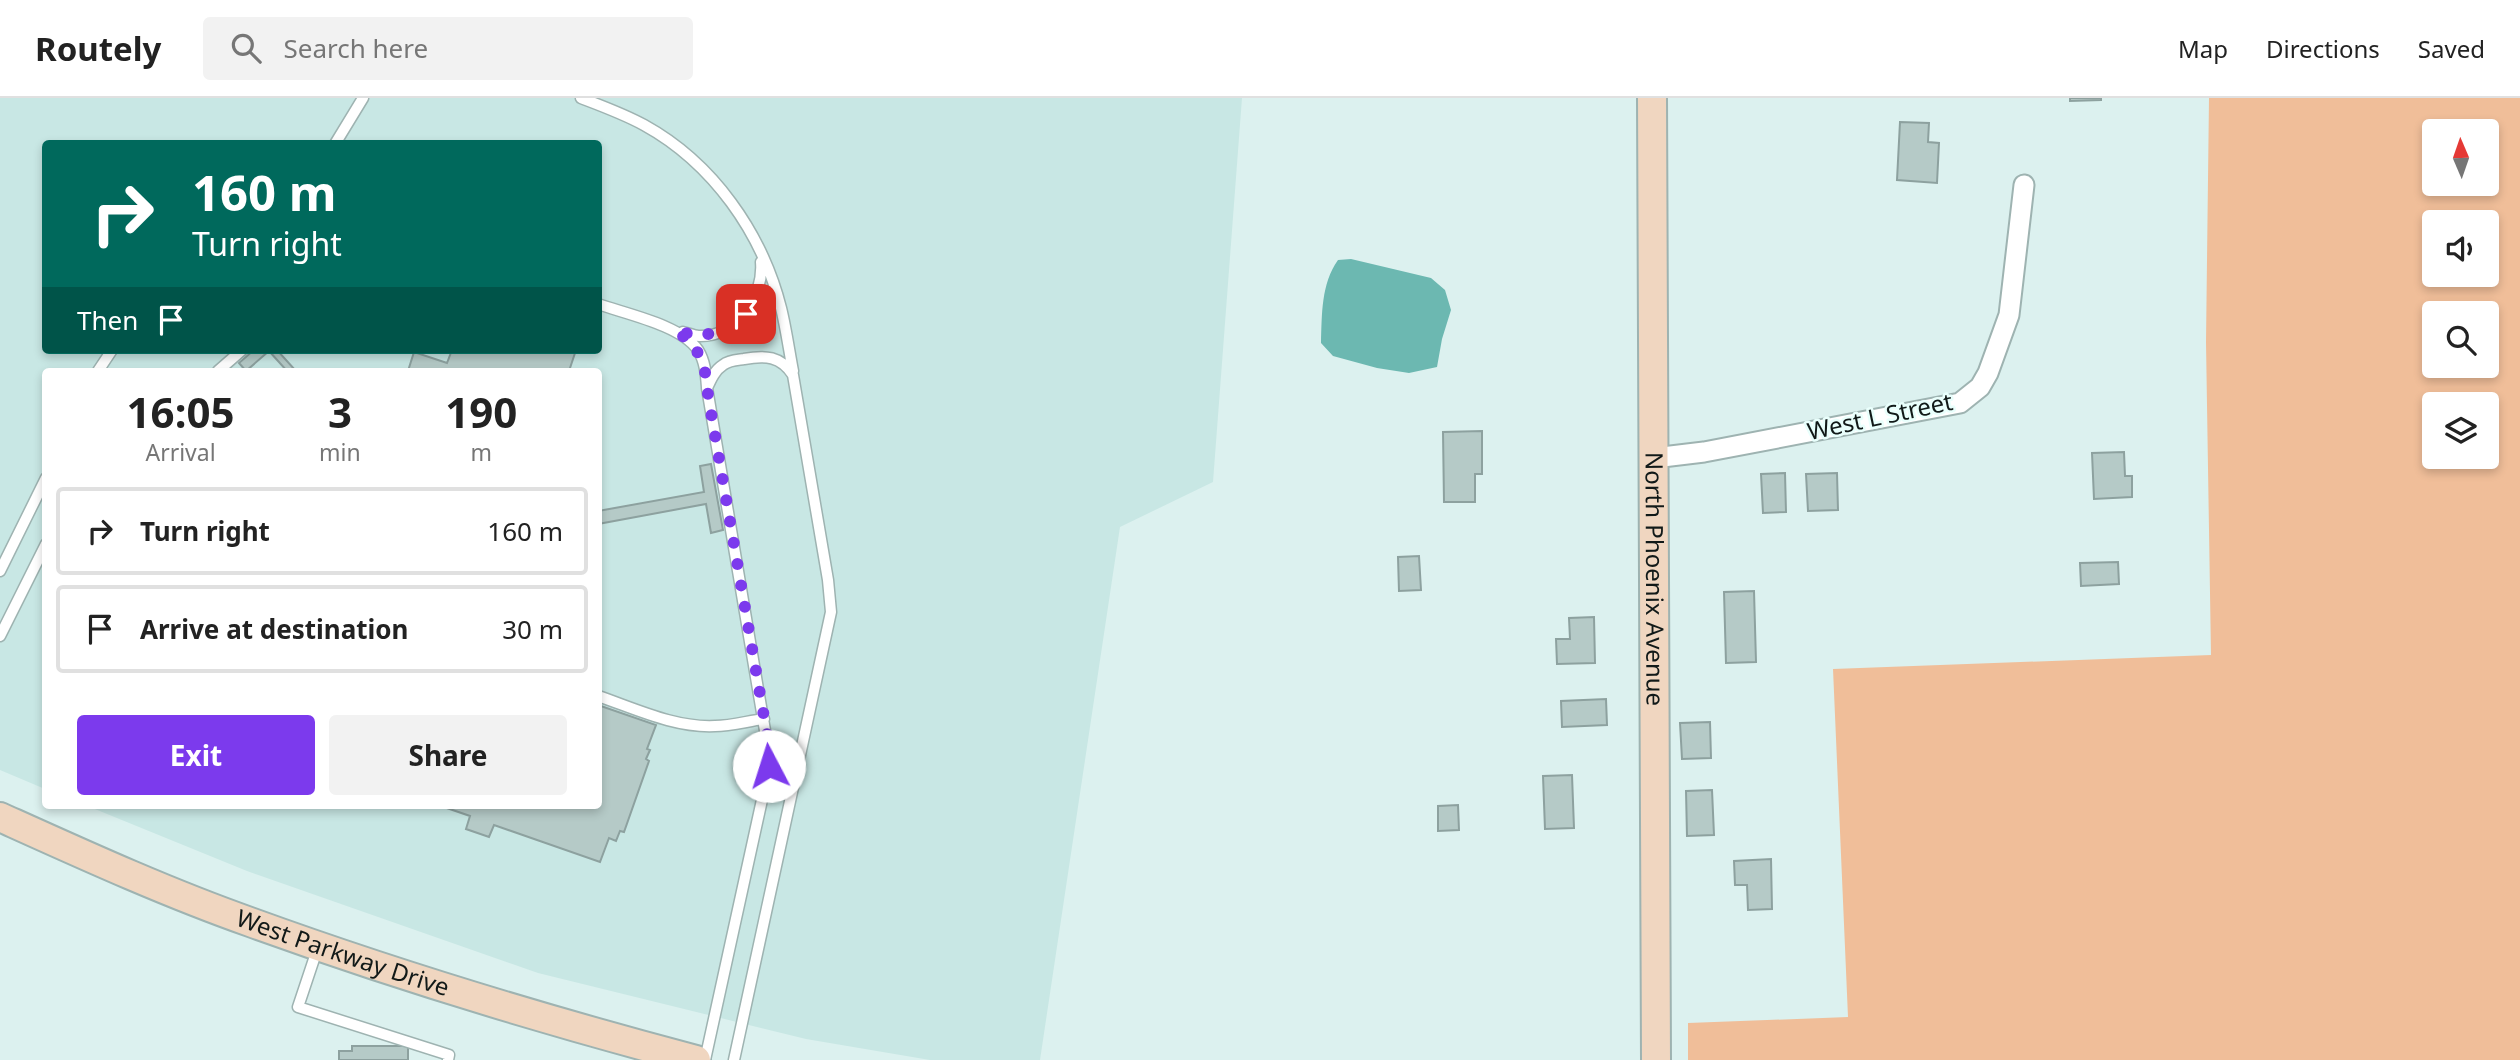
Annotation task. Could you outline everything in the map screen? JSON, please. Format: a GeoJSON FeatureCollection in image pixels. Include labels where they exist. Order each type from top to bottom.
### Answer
{"type":"FeatureCollection","features":[{"type":"Feature","properties":{"kind":"street","name":"North Phoenix Avenue"},"geometry":{"type":"LineString","coordinates":[[1651,98],[1656,1060]]}},
{"type":"Feature","properties":{"kind":"street","name":"West L Street"},"geometry":{"type":"LineString","coordinates":[[1654,458],[1704,452],[1960,403],[1980,387],[1988,373],[2009,315],[2024,185]]}},
{"type":"Feature","properties":{"kind":"street","name":"West Parkway Drive"},"geometry":{"type":"LineString","coordinates":[[0,817],[248,922],[432,985],[696,1060]]}},
{"type":"Feature","properties":{"kind":"lane"},"geometry":{"type":"LineString","coordinates":[[337,140],[363,98]]}},
{"type":"Feature","properties":{"kind":"lane"},"geometry":{"type":"LineString","coordinates":[[581,98],[645,125],[687,153],[723,190],[751,234],[772,280],[781,309],[828,580],[831,612],[734,1060]]}},
{"type":"Feature","properties":{"kind":"lane"},"geometry":{"type":"LineString","coordinates":[[602,305],[675,331],[701,336],[727,329],[746,314],[758,291],[762,274],[760,254]]}},
{"type":"Feature","properties":{"kind":"lane"},"geometry":{"type":"LineString","coordinates":[[675,331],[698,349],[704,363],[764,719],[769,766],[705,1060]]}},
{"type":"Feature","properties":{"kind":"lane"},"geometry":{"type":"LineString","coordinates":[[221,368],[237,354]]}},
{"type":"Feature","properties":{"kind":"lane"},"geometry":{"type":"LineString","coordinates":[[707,388],[722,365],[738,360],[769,356],[788,366],[793,375]]}},
{"type":"Feature","properties":{"kind":"lane"},"geometry":{"type":"LineString","coordinates":[[0,571],[42,486]]}},
{"type":"Feature","properties":{"kind":"lane"},"geometry":{"type":"LineString","coordinates":[[0,636],[42,552]]}},
{"type":"Feature","properties":{"kind":"lane"},"geometry":{"type":"LineString","coordinates":[[602,697],[671,721],[695,725],[716,726],[764,719]]}},
{"type":"Feature","properties":{"kind":"lane"},"geometry":{"type":"LineString","coordinates":[[318,946],[299,1007],[449,1055],[448,1060]]}},
{"type":"Feature","properties":{"kind":"shaded area"},"geometry":{"type":"Polygon","coordinates":[[[0,98],[1242,98],[1213,482],[1120,527],[1040,1060],[930,1060],[806,1039],[538,973],[247,871],[95,809],[602,809],[602,368],[42,368],[42,788],[0,770],[0,98]]]}},
{"type":"Feature","properties":{"kind":"shaded area"},"geometry":{"type":"Polygon","coordinates":[[[2209,98],[2520,98],[2520,1060],[1688,1060],[1688,1023],[1848,1017],[1833,669],[2211,655],[2206,342],[2209,98]]]}},
{"type":"Feature","properties":{"kind":"water"},"geometry":{"type":"Polygon","coordinates":[[[1351,259],[1431,278],[1445,290],[1451,310],[1437,367],[1409,373],[1377,368],[1333,356],[1321,343],[1328,279],[1338,260],[1351,259]]]}},
{"type":"Feature","properties":{"kind":"building"},"geometry":{"type":"Polygon","coordinates":[[[2070,98],[2101,98],[2101,100],[2070,101],[2070,98]]]}},
{"type":"Feature","properties":{"kind":"building"},"geometry":{"type":"Polygon","coordinates":[[[1900,122],[1929,123],[1928,142],[1939,143],[1937,183],[1897,180],[1900,122]]]}},
{"type":"Feature","properties":{"kind":"building"},"geometry":{"type":"Polygon","coordinates":[[[249,354],[266,354],[249,368],[243,368],[239,363],[249,354]]]}},
{"type":"Feature","properties":{"kind":"building"},"geometry":{"type":"Polygon","coordinates":[[[272,354],[281,354],[293,368],[284,368],[272,354]]]}},
{"type":"Feature","properties":{"kind":"building"},"geometry":{"type":"Polygon","coordinates":[[[413,354],[447,363],[450,354],[575,354],[570,368],[409,368],[413,354]]]}},
{"type":"Feature","properties":{"kind":"building"},"geometry":{"type":"Polygon","coordinates":[[[1482,431],[1482,474],[1475,474],[1475,502],[1444,502],[1443,432],[1482,431]]]}},
{"type":"Feature","properties":{"kind":"building"},"geometry":{"type":"Polygon","coordinates":[[[2124,452],[2125,476],[2132,476],[2132,497],[2094,499],[2092,453],[2124,452]]]}},
{"type":"Feature","properties":{"kind":"building"},"geometry":{"type":"Polygon","coordinates":[[[711,464],[723,530],[711,533],[706,504],[602,523],[602,510],[704,492],[700,466],[711,464]]]}},
{"type":"Feature","properties":{"kind":"building"},"geometry":{"type":"Polygon","coordinates":[[[1785,473],[1786,512],[1763,513],[1761,474],[1785,473]]]}},
{"type":"Feature","properties":{"kind":"building"},"geometry":{"type":"Polygon","coordinates":[[[1837,473],[1838,510],[1808,511],[1806,474],[1837,473]]]}},
{"type":"Feature","properties":{"kind":"building"},"geometry":{"type":"Polygon","coordinates":[[[1419,556],[1421,590],[1399,591],[1398,557],[1419,556]]]}},
{"type":"Feature","properties":{"kind":"building"},"geometry":{"type":"Polygon","coordinates":[[[2118,562],[2119,584],[2081,586],[2080,563],[2118,562]]]}},
{"type":"Feature","properties":{"kind":"building"},"geometry":{"type":"Polygon","coordinates":[[[1754,591],[1756,662],[1726,663],[1724,592],[1754,591]]]}},
{"type":"Feature","properties":{"kind":"building"},"geometry":{"type":"Polygon","coordinates":[[[1594,617],[1595,663],[1557,664],[1556,639],[1570,639],[1569,618],[1594,617]]]}},
{"type":"Feature","properties":{"kind":"building"},"geometry":{"type":"Polygon","coordinates":[[[1606,699],[1607,725],[1562,727],[1561,701],[1606,699]]]}},
{"type":"Feature","properties":{"kind":"building"},"geometry":{"type":"Polygon","coordinates":[[[602,706],[656,725],[647,749],[650,750],[646,759],[649,761],[624,832],[620,831],[616,841],[609,838],[600,862],[494,825],[489,837],[466,829],[470,816],[450,809],[602,809],[602,706]]]}},
{"type":"Feature","properties":{"kind":"building"},"geometry":{"type":"Polygon","coordinates":[[[1710,722],[1711,758],[1682,759],[1680,723],[1710,722]]]}},
{"type":"Feature","properties":{"kind":"building"},"geometry":{"type":"Polygon","coordinates":[[[1572,775],[1574,828],[1545,829],[1543,776],[1572,775]]]}},
{"type":"Feature","properties":{"kind":"building"},"geometry":{"type":"Polygon","coordinates":[[[1712,790],[1714,835],[1687,836],[1686,791],[1712,790]]]}},
{"type":"Feature","properties":{"kind":"building"},"geometry":{"type":"Polygon","coordinates":[[[1458,805],[1459,830],[1438,831],[1438,806],[1458,805]]]}},
{"type":"Feature","properties":{"kind":"building"},"geometry":{"type":"Polygon","coordinates":[[[1771,859],[1772,909],[1748,910],[1747,885],[1735,885],[1734,861],[1771,859]]]}},
{"type":"Feature","properties":{"kind":"building"},"geometry":{"type":"Polygon","coordinates":[[[352,1046],[408,1046],[408,1060],[339,1060],[339,1051],[352,1051],[352,1046]]]}},
{"type":"Feature","properties":{"kind":"route"},"geometry":{"type":"LineString","coordinates":[[746,314],[727,329],[701,336],[675,331],[698,349],[704,363],[768,740],[769,766]]}}]}
